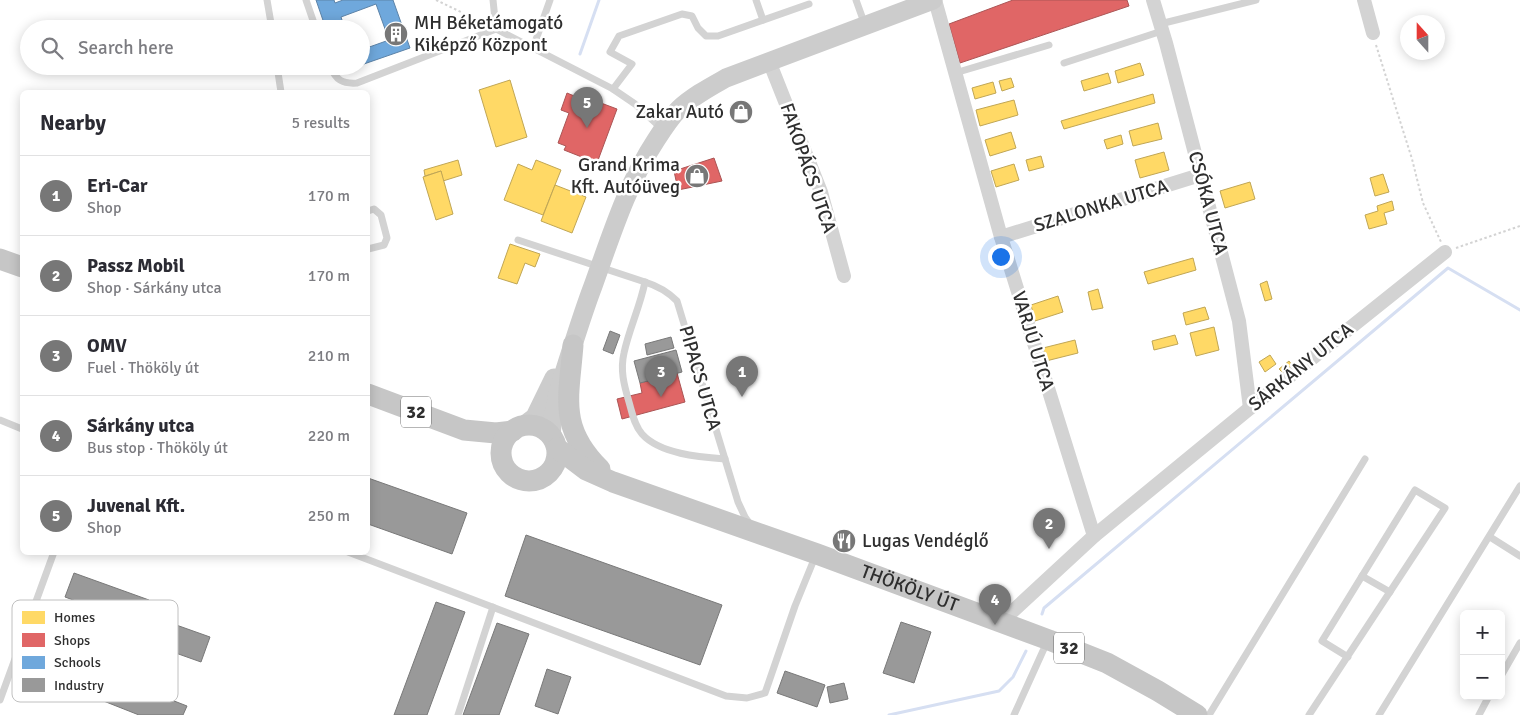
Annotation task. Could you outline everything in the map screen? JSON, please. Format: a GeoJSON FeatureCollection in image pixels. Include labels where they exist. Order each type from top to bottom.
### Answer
{"type":"FeatureCollection","features":[{"type":"Feature","properties":{"kind":"main road"},"geometry":{"type":"LineString","coordinates":[[0,259],[20,266]]}},
{"type":"Feature","properties":{"kind":"main road"},"geometry":{"type":"LineString","coordinates":[[575,337],[568,400],[570,422],[577,440],[586,454],[613,482]]}},
{"type":"Feature","properties":{"kind":"main road","name":"32"},"geometry":{"type":"LineString","coordinates":[[370,395],[464,430],[492,450],[502,461]]}},
{"type":"Feature","properties":{"kind":"main road","name":"THÖKÖLY ÚT"},"geometry":{"type":"LineString","coordinates":[[518,428],[534,425],[544,429],[554,442],[586,470],[613,482],[817,554],[1107,663],[1158,691],[1196,715]]}},
{"type":"Feature","properties":{"kind":"main road"},"geometry":{"type":"LineString","coordinates":[[502,461],[501,450],[505,439],[518,428]]}},
{"type":"Feature","properties":{"kind":"main road","name":"32"},"geometry":{"type":"LineString","coordinates":[[464,430],[496,433],[518,428]]}},
{"type":"Feature","properties":{"kind":"main road"},"geometry":{"type":"LineString","coordinates":[[546,476],[555,463],[554,442]]}},
{"type":"Feature","properties":{"kind":"main road","name":"THÖKÖLY ÚT"},"geometry":{"type":"LineString","coordinates":[[502,461],[505,468],[516,478],[531,481],[546,476],[564,475],[613,482]]}},
{"type":"Feature","properties":{"kind":"street"},"geometry":{"type":"LineString","coordinates":[[554,442],[552,420],[560,385],[600,266],[634,177],[663,130],[678,110],[699,94],[726,78],[934,0]]}},
{"type":"Feature","properties":{"kind":"street","name":"VARJÚ UTCA"},"geometry":{"type":"LineString","coordinates":[[934,0],[1001,237],[1094,536]]}},
{"type":"Feature","properties":{"kind":"street","name":"CSÓKA UTCA"},"geometry":{"type":"LineString","coordinates":[[1153,0],[1239,321],[1250,408]]}},
{"type":"Feature","properties":{"kind":"street"},"geometry":{"type":"LineString","coordinates":[[1364,0],[1373,33]]}},
{"type":"Feature","properties":{"kind":"street","name":"FAKOPÁCS UTCA"},"geometry":{"type":"LineString","coordinates":[[769,61],[821,192],[844,276]]}},
{"type":"Feature","properties":{"kind":"street","name":"SZALONKA UTCA"},"geometry":{"type":"LineString","coordinates":[[1001,237],[1200,175]]}},
{"type":"Feature","properties":{"kind":"street","name":"SÁRKÁNY UTCA"},"geometry":{"type":"LineString","coordinates":[[1001,622],[1094,536],[1445,252]]}},
{"type":"Feature","properties":{"kind":"street"},"geometry":{"type":"LineString","coordinates":[[518,428],[535,417],[575,337]]}},
{"type":"Feature","properties":{"kind":"lane"},"geometry":{"type":"LineString","coordinates":[[267,0],[270,20]]}},
{"type":"Feature","properties":{"kind":"lane"},"geometry":{"type":"LineString","coordinates":[[306,0],[313,20]]}},
{"type":"Feature","properties":{"kind":"lane"},"geometry":{"type":"LineString","coordinates":[[494,0],[496,29]]}},
{"type":"Feature","properties":{"kind":"lane"},"geometry":{"type":"LineString","coordinates":[[533,48],[550,0]]}},
{"type":"Feature","properties":{"kind":"lane"},"geometry":{"type":"LineString","coordinates":[[756,0],[763,20]]}},
{"type":"Feature","properties":{"kind":"lane"},"geometry":{"type":"LineString","coordinates":[[856,0],[865,26]]}},
{"type":"Feature","properties":{"kind":"lane"},"geometry":{"type":"LineString","coordinates":[[1064,63],[1160,27],[1256,0]]}},
{"type":"Feature","properties":{"kind":"lane"},"geometry":{"type":"LineString","coordinates":[[613,89],[632,64],[610,52],[620,36],[682,14],[692,16],[698,28],[706,36],[718,36],[809,4]]}},
{"type":"Feature","properties":{"kind":"lane"},"geometry":{"type":"LineString","coordinates":[[334,75],[337,80],[343,83],[357,83],[496,29],[613,89],[635,104],[663,130]]}},
{"type":"Feature","properties":{"kind":"lane"},"geometry":{"type":"LineString","coordinates":[[955,73],[1049,45]]}},
{"type":"Feature","properties":{"kind":"lane"},"geometry":{"type":"LineString","coordinates":[[278,75],[281,90]]}},
{"type":"Feature","properties":{"kind":"lane"},"geometry":{"type":"LineString","coordinates":[[370,210],[374,209],[381,215],[387,238],[384,245],[370,248]]}},
{"type":"Feature","properties":{"kind":"lane","name":"PIPACS UTCA"},"geometry":{"type":"LineString","coordinates":[[518,240],[656,285],[669,293],[677,301],[738,502],[745,518],[758,533]]}},
{"type":"Feature","properties":{"kind":"lane"},"geometry":{"type":"LineString","coordinates":[[645,282],[624,352],[622,368],[624,384],[636,425],[641,433],[651,442],[666,449],[696,457],[725,459]]}},
{"type":"Feature","properties":{"kind":"lane"},"geometry":{"type":"LineString","coordinates":[[0,420],[20,428]]}},
{"type":"Feature","properties":{"kind":"lane"},"geometry":{"type":"LineString","coordinates":[[1209,715],[1365,459]]}},
{"type":"Feature","properties":{"kind":"lane"},"geometry":{"type":"LineString","coordinates":[[1379,715],[1520,486]]}},
{"type":"Feature","properties":{"kind":"lane"},"geometry":{"type":"LineString","coordinates":[[1309,715],[1348,657],[1445,508],[1415,490],[1322,641],[1348,657]]}},
{"type":"Feature","properties":{"kind":"lane"},"geometry":{"type":"LineString","coordinates":[[1490,537],[1520,556]]}},
{"type":"Feature","properties":{"kind":"lane"},"geometry":{"type":"LineString","coordinates":[[356,555],[726,696],[747,698],[765,694],[795,606],[817,554]]}},
{"type":"Feature","properties":{"kind":"lane"},"geometry":{"type":"LineString","coordinates":[[36,600],[53,555]]}},
{"type":"Feature","properties":{"kind":"lane"},"geometry":{"type":"LineString","coordinates":[[1362,576],[1390,592]]}},
{"type":"Feature","properties":{"kind":"lane"},"geometry":{"type":"LineString","coordinates":[[458,715],[493,607]]}},
{"type":"Feature","properties":{"kind":"lane"},"geometry":{"type":"LineString","coordinates":[[1014,715],[1049,640]]}},
{"type":"Feature","properties":{"kind":"lane"},"geometry":{"type":"LineString","coordinates":[[1505,669],[1520,643]]}},
{"type":"Feature","properties":{"kind":"lane"},"geometry":{"type":"LineString","coordinates":[[0,700],[12,667]]}},
{"type":"Feature","properties":{"kind":"lane"},"geometry":{"type":"LineString","coordinates":[[1478,715],[1487,700]]}},
{"type":"Feature","properties":{"kind":"path"},"geometry":{"type":"LineString","coordinates":[[436,0],[496,29]]}},
{"type":"Feature","properties":{"kind":"path"},"geometry":{"type":"LineString","coordinates":[[1373,33],[1412,159],[1423,203],[1445,252],[1520,226]]}},
{"type":"Feature","properties":{"kind":"building: Homes"},"geometry":{"type":"Polygon","coordinates":[[[1140,63],[1144,75],[1118,83],[1115,71],[1140,63]]]}},
{"type":"Feature","properties":{"kind":"building: Homes"},"geometry":{"type":"Polygon","coordinates":[[[1108,73],[1111,83],[1084,91],[1081,81],[1108,73]]]}},
{"type":"Feature","properties":{"kind":"building: Homes"},"geometry":{"type":"Polygon","coordinates":[[[1011,78],[1014,87],[1002,91],[999,81],[1011,78]]]}},
{"type":"Feature","properties":{"kind":"building: Homes"},"geometry":{"type":"Polygon","coordinates":[[[510,80],[527,137],[496,147],[479,90],[510,80]]]}},
{"type":"Feature","properties":{"kind":"building: Homes"},"geometry":{"type":"Polygon","coordinates":[[[993,82],[996,93],[975,99],[972,88],[993,82]]]}},
{"type":"Feature","properties":{"kind":"building: Homes"},"geometry":{"type":"Polygon","coordinates":[[[1153,94],[1155,103],[1064,129],[1061,121],[1153,94]]]}},
{"type":"Feature","properties":{"kind":"building: Homes"},"geometry":{"type":"Polygon","coordinates":[[[1014,100],[1018,115],[980,126],[976,110],[1014,100]]]}},
{"type":"Feature","properties":{"kind":"building: Homes"},"geometry":{"type":"Polygon","coordinates":[[[1158,123],[1162,139],[1133,146],[1129,131],[1158,123]]]}},
{"type":"Feature","properties":{"kind":"building: Homes"},"geometry":{"type":"Polygon","coordinates":[[[1011,132],[1016,148],[990,156],[985,140],[1011,132]]]}},
{"type":"Feature","properties":{"kind":"building: Homes"},"geometry":{"type":"Polygon","coordinates":[[[1121,135],[1123,144],[1107,149],[1104,140],[1121,135]]]}},
{"type":"Feature","properties":{"kind":"building: Homes"},"geometry":{"type":"Polygon","coordinates":[[[1164,152],[1169,170],[1140,178],[1135,160],[1164,152]]]}},
{"type":"Feature","properties":{"kind":"building: Homes"},"geometry":{"type":"Polygon","coordinates":[[[1041,156],[1044,167],[1029,171],[1026,160],[1041,156]]]}},
{"type":"Feature","properties":{"kind":"building: Homes"},"geometry":{"type":"Polygon","coordinates":[[[458,160],[462,175],[443,181],[441,171],[425,176],[424,170],[458,160]]]}},
{"type":"Feature","properties":{"kind":"building: Homes"},"geometry":{"type":"Polygon","coordinates":[[[536,160],[561,170],[543,215],[504,200],[518,164],[532,170],[536,160]]]}},
{"type":"Feature","properties":{"kind":"building: Homes"},"geometry":{"type":"Polygon","coordinates":[[[1014,164],[1019,180],[996,187],[991,171],[1014,164]]]}},
{"type":"Feature","properties":{"kind":"building: Homes"},"geometry":{"type":"Polygon","coordinates":[[[441,171],[453,214],[436,220],[423,177],[441,171]]]}},
{"type":"Feature","properties":{"kind":"building: Homes"},"geometry":{"type":"Polygon","coordinates":[[[1383,174],[1389,192],[1375,196],[1370,178],[1383,174]]]}},
{"type":"Feature","properties":{"kind":"building: Homes"},"geometry":{"type":"Polygon","coordinates":[[[1250,182],[1255,199],[1225,208],[1220,191],[1250,182]]]}},
{"type":"Feature","properties":{"kind":"building: Homes"},"geometry":{"type":"Polygon","coordinates":[[[555,185],[586,197],[572,233],[541,221],[555,185]]]}},
{"type":"Feature","properties":{"kind":"building: Homes"},"geometry":{"type":"Polygon","coordinates":[[[1392,201],[1394,210],[1384,213],[1387,224],[1369,229],[1365,215],[1378,211],[1377,206],[1392,201]]]}},
{"type":"Feature","properties":{"kind":"building: Homes"},"geometry":{"type":"Polygon","coordinates":[[[510,244],[540,254],[535,267],[525,263],[517,284],[498,278],[510,244]]]}},
{"type":"Feature","properties":{"kind":"building: Homes"},"geometry":{"type":"Polygon","coordinates":[[[1193,258],[1196,270],[1148,284],[1144,272],[1193,258]]]}},
{"type":"Feature","properties":{"kind":"building: Homes"},"geometry":{"type":"Polygon","coordinates":[[[1267,281],[1272,299],[1265,301],[1260,284],[1267,281]]]}},
{"type":"Feature","properties":{"kind":"building: Homes"},"geometry":{"type":"Polygon","coordinates":[[[1098,289],[1103,308],[1092,310],[1088,292],[1098,289]]]}},
{"type":"Feature","properties":{"kind":"building: Homes"},"geometry":{"type":"Polygon","coordinates":[[[1058,296],[1063,312],[1035,321],[1031,305],[1058,296]]]}},
{"type":"Feature","properties":{"kind":"building: Homes"},"geometry":{"type":"Polygon","coordinates":[[[1205,307],[1209,319],[1186,325],[1183,313],[1205,307]]]}},
{"type":"Feature","properties":{"kind":"building: Homes"},"geometry":{"type":"Polygon","coordinates":[[[1214,327],[1219,350],[1196,356],[1190,333],[1214,327]]]}},
{"type":"Feature","properties":{"kind":"building: Homes"},"geometry":{"type":"Polygon","coordinates":[[[1175,335],[1178,344],[1154,350],[1152,341],[1175,335]]]}},
{"type":"Feature","properties":{"kind":"building: Homes"},"geometry":{"type":"Polygon","coordinates":[[[1075,340],[1078,353],[1046,361],[1043,348],[1075,340]]]}},
{"type":"Feature","properties":{"kind":"building: Homes"},"geometry":{"type":"Polygon","coordinates":[[[1270,355],[1276,364],[1265,372],[1259,362],[1270,355]]]}},
{"type":"Feature","properties":{"kind":"building: Homes"},"geometry":{"type":"Polygon","coordinates":[[[1289,361],[1292,365],[1283,373],[1279,369],[1289,361]]]}},
{"type":"Feature","properties":{"kind":"building: Shops"},"geometry":{"type":"Polygon","coordinates":[[[1013,0],[1127,0],[1129,6],[960,63],[949,24],[1013,0]]]}},
{"type":"Feature","properties":{"kind":"building: Shops"},"geometry":{"type":"Polygon","coordinates":[[[567,93],[584,100],[585,97],[617,109],[597,163],[564,150],[566,146],[558,143],[569,113],[561,110],[567,93]]]}},
{"type":"Feature","properties":{"kind":"building: Shops","name":"Grand Krima Kft. Autóüveg"},"geometry":{"type":"Polygon","coordinates":[[[714,158],[722,181],[678,190],[674,171],[714,158]]]}},
{"type":"Feature","properties":{"kind":"building: Shops"},"geometry":{"type":"Polygon","coordinates":[[[677,373],[685,402],[622,419],[617,399],[642,393],[640,383],[677,373]]]}},
{"type":"Feature","properties":{"kind":"building: Schools","name":"MH Béketámogató Kiképző Központ"},"geometry":{"type":"Polygon","coordinates":[[[316,0],[334,0],[335,3],[343,0],[393,0],[410,48],[370,62],[370,47],[389,40],[376,4],[341,17],[342,20],[323,20],[316,0]]]}},
{"type":"Feature","properties":{"kind":"building: Industry"},"geometry":{"type":"Polygon","coordinates":[[[610,331],[620,335],[613,354],[603,350],[610,331]]]}},
{"type":"Feature","properties":{"kind":"building: Industry"},"geometry":{"type":"Polygon","coordinates":[[[671,337],[674,348],[647,355],[645,344],[671,337]]]}},
{"type":"Feature","properties":{"kind":"building: Industry"},"geometry":{"type":"Polygon","coordinates":[[[676,350],[682,372],[640,383],[634,361],[676,350]]]}},
{"type":"Feature","properties":{"kind":"building: Industry"},"geometry":{"type":"Polygon","coordinates":[[[370,479],[467,513],[452,554],[370,525],[370,479]]]}},
{"type":"Feature","properties":{"kind":"building: Industry"},"geometry":{"type":"Polygon","coordinates":[[[526,535],[722,605],[700,665],[505,596],[526,535]]]}},
{"type":"Feature","properties":{"kind":"building: Industry"},"geometry":{"type":"Polygon","coordinates":[[[74,573],[149,600],[73,600],[65,597],[74,573]]]}},
{"type":"Feature","properties":{"kind":"building: Industry"},"geometry":{"type":"Polygon","coordinates":[[[436,602],[465,612],[427,715],[394,715],[436,602]]]}},
{"type":"Feature","properties":{"kind":"building: Industry"},"geometry":{"type":"Polygon","coordinates":[[[901,622],[931,632],[914,683],[883,673],[901,622]]]}},
{"type":"Feature","properties":{"kind":"building: Industry"},"geometry":{"type":"Polygon","coordinates":[[[497,623],[529,634],[499,715],[463,715],[497,623]]]}},
{"type":"Feature","properties":{"kind":"building: Industry"},"geometry":{"type":"Polygon","coordinates":[[[178,626],[210,637],[201,662],[178,654],[178,626]]]}},
{"type":"Feature","properties":{"kind":"building: Industry"},"geometry":{"type":"Polygon","coordinates":[[[547,669],[571,677],[558,714],[535,706],[547,669]]]}},
{"type":"Feature","properties":{"kind":"building: Industry"},"geometry":{"type":"Polygon","coordinates":[[[785,671],[825,685],[817,707],[777,693],[785,671]]]}},
{"type":"Feature","properties":{"kind":"building: Industry"},"geometry":{"type":"Polygon","coordinates":[[[844,683],[848,699],[830,703],[827,687],[844,683]]]}},
{"type":"Feature","properties":{"kind":"building: Industry"},"geometry":{"type":"Polygon","coordinates":[[[106,702],[177,702],[187,706],[183,715],[139,715],[106,702]]]}},
{"type":"Feature","properties":{"kind":"waterway"},"geometry":{"type":"LineString","coordinates":[[580,54],[599,0]]}},
{"type":"Feature","properties":{"kind":"waterway"},"geometry":{"type":"LineString","coordinates":[[1042,614],[1044,608],[1448,268],[1520,310]]}},
{"type":"Feature","properties":{"kind":"waterway"},"geometry":{"type":"LineString","coordinates":[[889,715],[999,691],[1013,677],[1026,651]]}},
{"type":"Feature","properties":{"kind":"place","name":"MH Béketámogató Kiképző Központ"},"geometry":{"type":"Point","coordinates":[396,34]}},
{"type":"Feature","properties":{"kind":"place","name":"Zakar Autó"},"geometry":{"type":"Point","coordinates":[741,112]}},
{"type":"Feature","properties":{"kind":"place","name":"Juvenal Kft."},"geometry":{"type":"Point","coordinates":[587,128]}},
{"type":"Feature","properties":{"kind":"place","name":"Grand Krima Kft. Autóüveg"},"geometry":{"type":"Point","coordinates":[697,176]}},
{"type":"Feature","properties":{"kind":"place","name":"OMV"},"geometry":{"type":"Point","coordinates":[661,397]}},
{"type":"Feature","properties":{"kind":"place","name":"Eri-Car"},"geometry":{"type":"Point","coordinates":[742,397]}},
{"type":"Feature","properties":{"kind":"place","name":"Lugas Vendéglő"},"geometry":{"type":"Point","coordinates":[844,541]}},
{"type":"Feature","properties":{"kind":"place","name":"Passz Mobil"},"geometry":{"type":"Point","coordinates":[1049,549]}},
{"type":"Feature","properties":{"kind":"place","name":"Sárkány utca"},"geometry":{"type":"Point","coordinates":[995,625]}}]}
